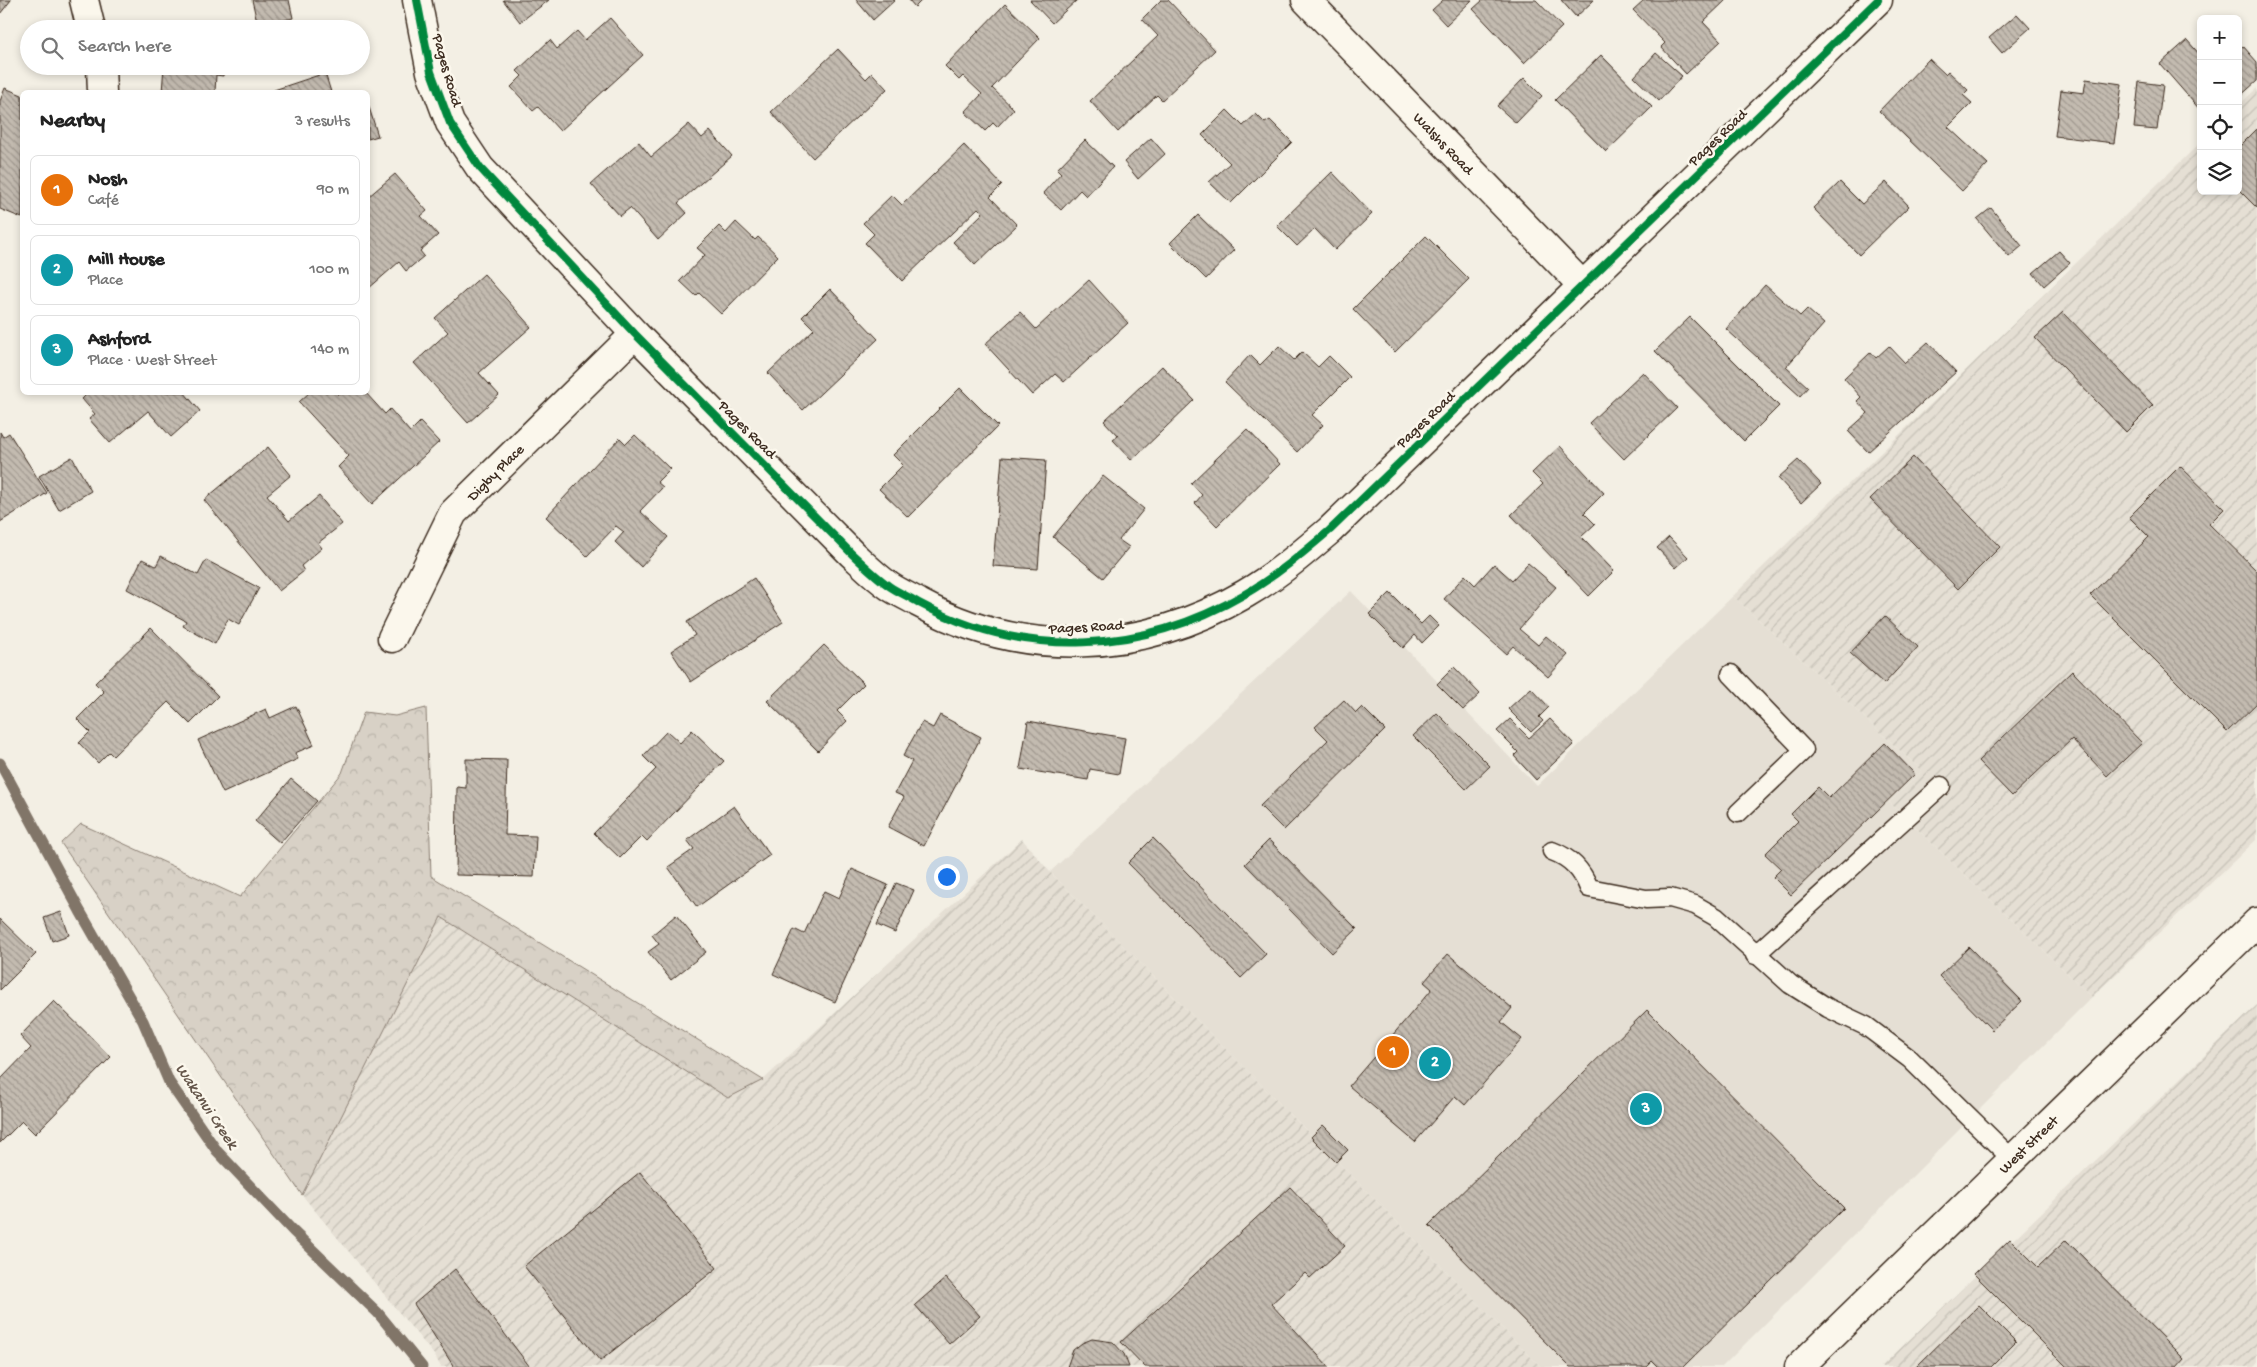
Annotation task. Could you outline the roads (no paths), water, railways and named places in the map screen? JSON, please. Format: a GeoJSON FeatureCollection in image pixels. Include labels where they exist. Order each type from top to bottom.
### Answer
{"type":"FeatureCollection","features":[{"type":"Feature","properties":{"kind":"main road"},"geometry":{"type":"LineString","coordinates":[[84,0],[89,20]]}},
{"type":"Feature","properties":{"kind":"main road","name":"Pages Road"},"geometry":{"type":"LineString","coordinates":[[417,0],[432,72],[450,123],[480,168],[635,334],[852,554],[890,587],[951,620],[984,631],[1035,642],[1087,643],[1136,637],[1200,616],[1245,594],[1288,566],[1337,523],[1878,0]]}},
{"type":"Feature","properties":{"kind":"main road","name":"Walshs Road"},"geometry":{"type":"LineString","coordinates":[[1306,0],[1583,286]]}},
{"type":"Feature","properties":{"kind":"main road"},"geometry":{"type":"LineString","coordinates":[[101,75],[102,90]]}},
{"type":"Feature","properties":{"kind":"main road","name":"Digby Place"},"geometry":{"type":"LineString","coordinates":[[392,638],[453,513],[635,334]]}},
{"type":"Feature","properties":{"kind":"main road","name":"West Street"},"geometry":{"type":"LineString","coordinates":[[1799,1367],[2257,922]]}},
{"type":"Feature","properties":{"kind":"lane"},"geometry":{"type":"LineString","coordinates":[[1731,674],[1804,750],[1738,813]]}},
{"type":"Feature","properties":{"kind":"lane"},"geometry":{"type":"LineString","coordinates":[[1755,954],[1941,786]]}},
{"type":"Feature","properties":{"kind":"lane"},"geometry":{"type":"LineString","coordinates":[[1552,851],[1562,855],[1575,865],[1585,878],[1589,888],[1627,897],[1670,898],[1695,904],[1716,917],[1790,984],[1828,1008],[1866,1026],[1910,1059],[2012,1159]]}},
{"type":"Feature","properties":{"kind":"waterway","name":"Wakanui Creek"},"geometry":{"type":"LineString","coordinates":[[0,763],[80,911],[143,1021],[169,1082],[217,1151],[293,1231],[378,1313],[422,1367]]}},
{"type":"Feature","properties":{"kind":"place","name":"Nosh"},"geometry":{"type":"Point","coordinates":[1393,1052]}},
{"type":"Feature","properties":{"kind":"place","name":"Mill House"},"geometry":{"type":"Point","coordinates":[1435,1063]}},
{"type":"Feature","properties":{"kind":"place","name":"Ashford"},"geometry":{"type":"Point","coordinates":[1646,1109]}}]}
